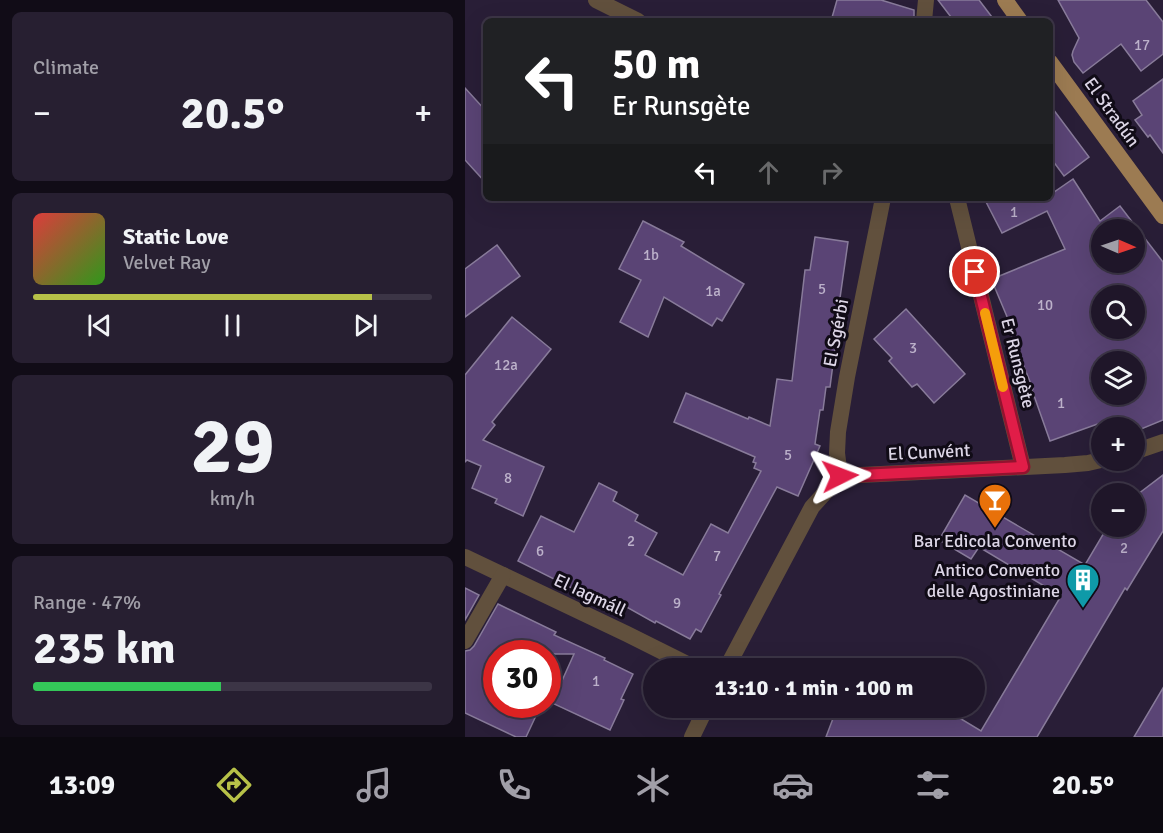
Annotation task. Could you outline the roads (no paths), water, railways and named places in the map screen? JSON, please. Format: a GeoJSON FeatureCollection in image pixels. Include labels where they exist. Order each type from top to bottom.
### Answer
{"type":"FeatureCollection","features":[{"type":"Feature","properties":{"kind":"main road"},"geometry":{"type":"LineString","coordinates":[[1005,0],[1018,18]]}},
{"type":"Feature","properties":{"kind":"main road","name":"El Stradún"},"geometry":{"type":"LineString","coordinates":[[1053,66],[1163,216]]}},
{"type":"Feature","properties":{"kind":"street"},"geometry":{"type":"LineString","coordinates":[[595,0],[632,18]]}},
{"type":"Feature","properties":{"kind":"street"},"geometry":{"type":"LineString","coordinates":[[924,18],[926,0]]}},
{"type":"Feature","properties":{"kind":"street","name":"El Sgérbi"},"geometry":{"type":"LineString","coordinates":[[840,476],[837,453],[838,432],[882,201]]}},
{"type":"Feature","properties":{"kind":"street","name":"Er Runsgète"},"geometry":{"type":"LineString","coordinates":[[958,201],[1023,467]]}},
{"type":"Feature","properties":{"kind":"street"},"geometry":{"type":"LineString","coordinates":[[1145,448],[1163,442]]}},
{"type":"Feature","properties":{"kind":"street","name":"El Cunvént"},"geometry":{"type":"LineString","coordinates":[[840,476],[1091,462]]}},
{"type":"Feature","properties":{"kind":"street"},"geometry":{"type":"LineString","coordinates":[[732,658],[812,507],[840,476]]}},
{"type":"Feature","properties":{"kind":"street","name":"El Iagmáll"},"geometry":{"type":"LineString","coordinates":[[465,557],[675,658]]}},
{"type":"Feature","properties":{"kind":"street"},"geometry":{"type":"LineString","coordinates":[[465,641],[503,575]]}},
{"type":"Feature","properties":{"kind":"street"},"geometry":{"type":"LineString","coordinates":[[692,737],[701,718]]}},
{"type":"Feature","properties":{"kind":"place","name":"Bar Edicola Convento"},"geometry":{"type":"Point","coordinates":[995,529]}},
{"type":"Feature","properties":{"kind":"place","name":"Antico Convento delle Agostiniane"},"geometry":{"type":"Point","coordinates":[1083,609]}}]}
